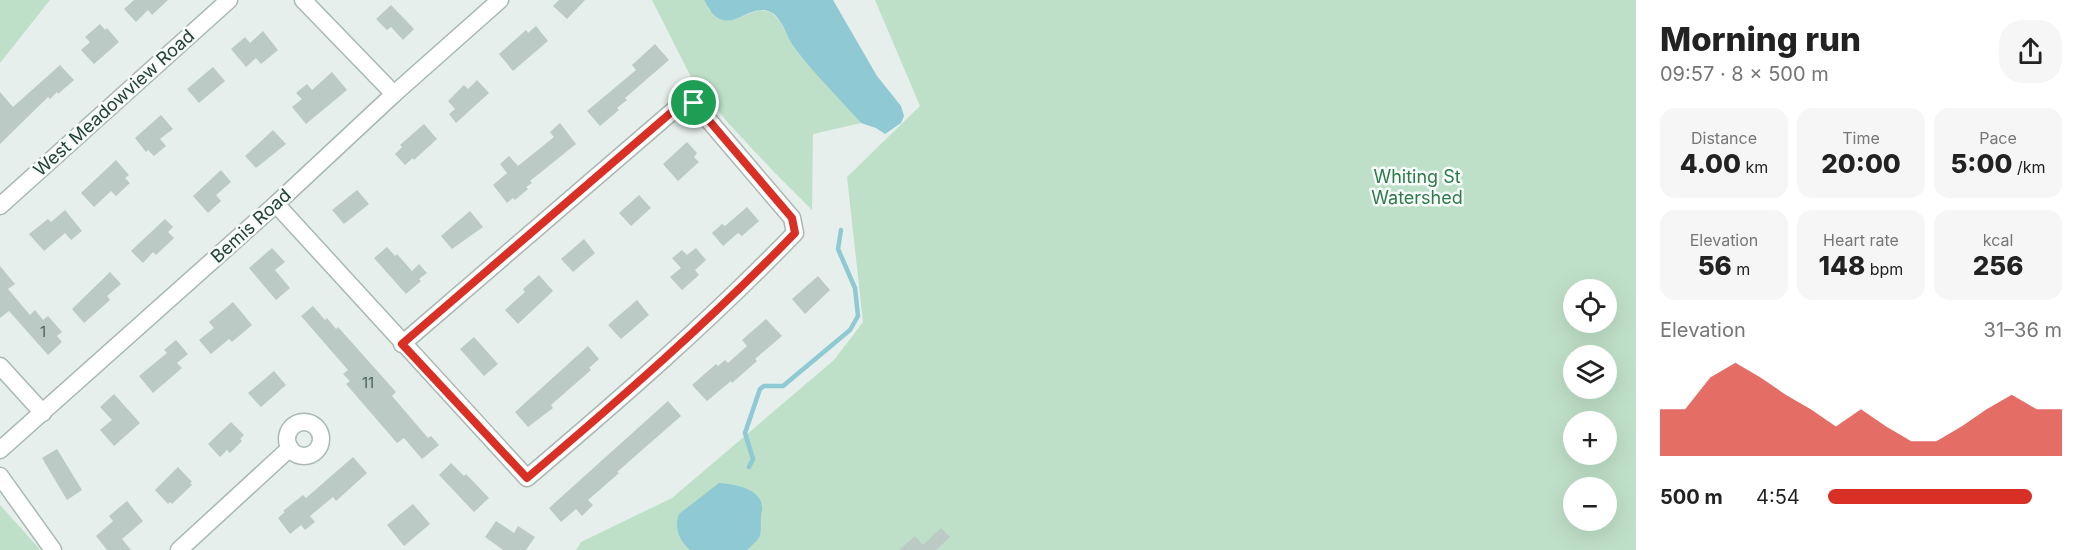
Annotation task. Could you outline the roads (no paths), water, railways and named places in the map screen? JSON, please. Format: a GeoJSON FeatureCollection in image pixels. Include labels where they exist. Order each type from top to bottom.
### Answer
{"type":"FeatureCollection","features":[{"type":"Feature","properties":{"kind":"street","name":"West Meadowview Road"},"geometry":{"type":"LineString","coordinates":[[0,206],[229,0]]}},
{"type":"Feature","properties":{"kind":"street"},"geometry":{"type":"LineString","coordinates":[[303,0],[394,94]]}},
{"type":"Feature","properties":{"kind":"street","name":"Bemis Road"},"geometry":{"type":"LineString","coordinates":[[0,450],[44,413],[500,0]]}},
{"type":"Feature","properties":{"kind":"street"},"geometry":{"type":"LineString","coordinates":[[276,204],[402,344],[527,478],[624,396],[732,296],[795,233],[792,218],[696,105],[694,103],[681,104],[402,344]]}},
{"type":"Feature","properties":{"kind":"street"},"geometry":{"type":"LineString","coordinates":[[0,366],[44,413]]}},
{"type":"Feature","properties":{"kind":"street"},"geometry":{"type":"LineString","coordinates":[[179,550],[290,448]]}},
{"type":"Feature","properties":{"kind":"street"},"geometry":{"type":"LineString","coordinates":[[0,476],[53,550]]}},
{"type":"Feature","properties":{"kind":"water"},"geometry":{"type":"Polygon","coordinates":[[[704,0],[833,0],[877,76],[901,106],[904,116],[901,123],[885,134],[861,123],[802,57],[791,43],[779,19],[771,12],[754,11],[729,20],[720,19],[712,13],[704,0]]]}},
{"type":"Feature","properties":{"kind":"water"},"geometry":{"type":"Polygon","coordinates":[[[719,483],[745,488],[757,495],[762,508],[760,535],[747,550],[690,550],[678,534],[679,514],[719,483]]]}},
{"type":"Feature","properties":{"kind":"waterway"},"geometry":{"type":"LineString","coordinates":[[749,467],[753,459],[745,433],[760,389],[764,386],[783,386],[850,330],[858,316],[855,288],[838,249],[841,230]]}},
{"type":"Feature","properties":{"kind":"park label","name":"Whiting St Watershed"},"geometry":{"type":"Point","coordinates":[1417,187]}}]}
